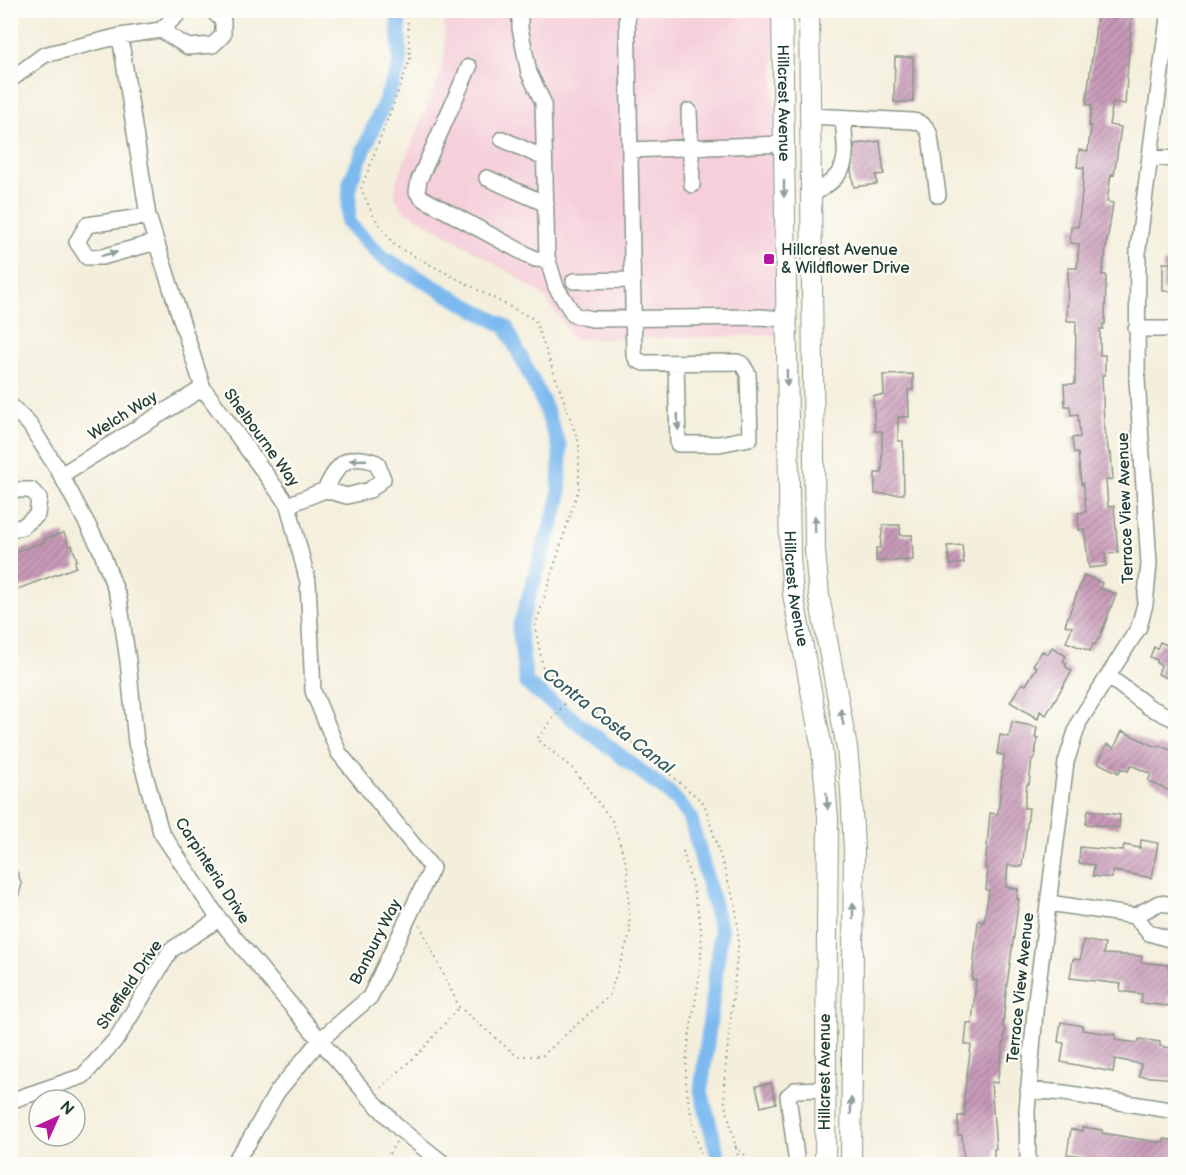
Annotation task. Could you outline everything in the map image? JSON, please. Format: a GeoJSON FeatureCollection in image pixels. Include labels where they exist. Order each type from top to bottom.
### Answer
{"type":"FeatureCollection","features":[{"type":"Feature","properties":{"kind":"main road","name":"Hillcrest Avenue"},"geometry":{"type":"LineString","coordinates":[[782,10],[789,518],[793,594],[822,749],[828,818],[825,1164]]}},
{"type":"Feature","properties":{"kind":"main road","name":"Hillcrest Avenue"},"geometry":{"type":"LineString","coordinates":[[808,10],[817,574],[847,748],[854,850],[851,1164]]}},
{"type":"Feature","properties":{"kind":"main road"},"geometry":{"type":"LineString","coordinates":[[786,320],[797,328],[802,338],[805,372],[814,412]]}},
{"type":"Feature","properties":{"kind":"street"},"geometry":{"type":"LineString","coordinates":[[10,80],[44,55],[120,36],[161,30],[183,10]]}},
{"type":"Feature","properties":{"kind":"street"},"geometry":{"type":"LineString","coordinates":[[161,30],[188,47],[213,45],[223,34],[223,21],[212,10]]}},
{"type":"Feature","properties":{"kind":"street"},"geometry":{"type":"LineString","coordinates":[[520,10],[520,28],[529,73],[543,102],[548,260],[556,287],[574,315],[592,319],[760,317],[786,320]]}},
{"type":"Feature","properties":{"kind":"street"},"geometry":{"type":"LineString","coordinates":[[627,10],[634,354],[637,360],[644,363],[737,362],[742,363],[748,374],[750,438],[719,444],[678,444],[676,363]]}},
{"type":"Feature","properties":{"kind":"street","name":"Terrace View Avenue"},"geometry":{"type":"LineString","coordinates":[[1028,1164],[1028,1090],[1037,991],[1066,759],[1079,722],[1138,627],[1146,604],[1149,564],[1136,329],[1138,245],[1169,10]]}},
{"type":"Feature","properties":{"kind":"street","name":"Shelbourne Way"},"geometry":{"type":"LineString","coordinates":[[120,36],[148,216],[203,388],[288,505],[308,582],[313,691],[339,753],[432,868]]}},
{"type":"Feature","properties":{"kind":"street"},"geometry":{"type":"LineString","coordinates":[[469,67],[419,180],[417,192],[422,198],[535,259],[548,260]]}},
{"type":"Feature","properties":{"kind":"street"},"geometry":{"type":"LineString","coordinates":[[689,111],[692,185]]}},
{"type":"Feature","properties":{"kind":"street"},"geometry":{"type":"LineString","coordinates":[[810,116],[913,121],[925,126],[930,135],[938,195]]}},
{"type":"Feature","properties":{"kind":"street"},"geometry":{"type":"LineString","coordinates":[[811,195],[836,178],[844,167],[843,118]]}},
{"type":"Feature","properties":{"kind":"street"},"geometry":{"type":"LineString","coordinates":[[502,140],[544,158]]}},
{"type":"Feature","properties":{"kind":"street"},"geometry":{"type":"LineString","coordinates":[[630,150],[784,144]]}},
{"type":"Feature","properties":{"kind":"street"},"geometry":{"type":"LineString","coordinates":[[1150,157],[1176,159]]}},
{"type":"Feature","properties":{"kind":"street"},"geometry":{"type":"LineString","coordinates":[[487,178],[546,204]]}},
{"type":"Feature","properties":{"kind":"street"},"geometry":{"type":"LineString","coordinates":[[148,216],[87,225],[77,242],[87,257],[102,256],[156,242]]}},
{"type":"Feature","properties":{"kind":"street"},"geometry":{"type":"LineString","coordinates":[[574,281],[632,280]]}},
{"type":"Feature","properties":{"kind":"street"},"geometry":{"type":"LineString","coordinates":[[1136,329],[1176,329]]}},
{"type":"Feature","properties":{"kind":"street","name":"Welch Way"},"geometry":{"type":"LineString","coordinates":[[61,475],[203,388]]}},
{"type":"Feature","properties":{"kind":"street","name":"Carpinteria Drive"},"geometry":{"type":"LineString","coordinates":[[10,405],[30,425],[61,475],[100,548],[119,599],[136,743],[161,832],[219,920],[320,1040],[401,1130],[444,1164]]}},
{"type":"Feature","properties":{"kind":"street"},"geometry":{"type":"LineString","coordinates":[[10,490],[32,490],[39,498],[37,515],[22,527],[10,529]]}},
{"type":"Feature","properties":{"kind":"street"},"geometry":{"type":"LineString","coordinates":[[288,505],[325,490]]}},
{"type":"Feature","properties":{"kind":"street"},"geometry":{"type":"LineString","coordinates":[[1108,676],[1149,707],[1176,720]]}},
{"type":"Feature","properties":{"kind":"street","name":"Banbury Way"},"geometry":{"type":"LineString","coordinates":[[232,1164],[248,1143],[277,1092],[320,1040],[370,997],[432,868]]}},
{"type":"Feature","properties":{"kind":"street"},"geometry":{"type":"LineString","coordinates":[[10,876],[13,885],[10,896]]}},
{"type":"Feature","properties":{"kind":"street"},"geometry":{"type":"LineString","coordinates":[[1049,903],[1135,916],[1159,903],[1176,905]]}},
{"type":"Feature","properties":{"kind":"street"},"geometry":{"type":"LineString","coordinates":[[1135,916],[1149,933],[1176,941]]}},
{"type":"Feature","properties":{"kind":"street","name":"Sheffield Drive"},"geometry":{"type":"LineString","coordinates":[[10,1101],[83,1076],[117,1038],[171,950],[219,920]]}},
{"type":"Feature","properties":{"kind":"street"},"geometry":{"type":"LineString","coordinates":[[796,1164],[788,1096],[795,1090],[825,1089]]}},
{"type":"Feature","properties":{"kind":"street"},"geometry":{"type":"LineString","coordinates":[[1028,1090],[1064,1093],[1176,1111]]}},
{"type":"Feature","properties":{"kind":"path"},"geometry":{"type":"LineString","coordinates":[[407,10],[410,60],[361,189],[374,217],[395,246],[535,320],[579,443],[579,487],[535,627],[543,668],[704,803],[735,904],[738,927],[724,1083],[725,1103],[740,1164]]}},
{"type":"Feature","properties":{"kind":"path"},"geometry":{"type":"LineString","coordinates":[[413,909],[459,1007],[518,1056],[542,1056],[609,996],[630,934],[627,866],[613,822],[573,770],[537,739],[573,693]]}},
{"type":"Feature","properties":{"kind":"path"},"geometry":{"type":"LineString","coordinates":[[682,851],[701,932],[699,970],[685,1072],[696,1138],[703,1164]]}},
{"type":"Feature","properties":{"kind":"path"},"geometry":{"type":"LineString","coordinates":[[370,1098],[423,1050],[459,1007]]}},
{"type":"Feature","properties":{"kind":"path"},"geometry":{"type":"LineString","coordinates":[[382,1164],[396,1143]]}},
{"type":"Feature","properties":{"kind":"path"},"geometry":{"type":"LineString","coordinates":[[735,1146],[742,1150],[750,1164]]}},
{"type":"Feature","properties":{"kind":"shaded area"},"geometry":{"type":"Polygon","coordinates":[[[444,11],[774,11],[777,335],[573,340],[546,298],[514,275],[404,210],[395,198],[396,181],[440,76],[445,50],[444,11]]]}},
{"type":"Feature","properties":{"kind":"building"},"geometry":{"type":"Polygon","coordinates":[[[1098,10],[1132,10],[1125,104],[1113,102],[1109,125],[1121,127],[1114,175],[1111,174],[1107,202],[1113,203],[1102,275],[1106,275],[1105,324],[1103,324],[1103,329],[1100,329],[1100,355],[1105,355],[1105,375],[1102,375],[1104,423],[1109,454],[1111,453],[1113,479],[1106,480],[1108,507],[1114,506],[1118,553],[1105,554],[1106,566],[1089,568],[1084,529],[1079,530],[1078,513],[1086,512],[1084,490],[1083,483],[1081,484],[1078,453],[1074,453],[1072,438],[1080,437],[1078,414],[1071,415],[1070,406],[1065,406],[1064,384],[1075,384],[1076,321],[1067,321],[1068,268],[1077,268],[1079,244],[1070,243],[1071,226],[1078,227],[1081,203],[1084,168],[1077,167],[1079,150],[1088,151],[1092,105],[1086,104],[1098,10]]]}},
{"type":"Feature","properties":{"kind":"building"},"geometry":{"type":"Polygon","coordinates":[[[895,57],[913,57],[913,102],[894,102],[895,57]]]}},
{"type":"Feature","properties":{"kind":"building"},"geometry":{"type":"Polygon","coordinates":[[[880,141],[884,174],[876,175],[877,184],[854,187],[851,170],[855,144],[880,141]]]}},
{"type":"Feature","properties":{"kind":"building"},"geometry":{"type":"Polygon","coordinates":[[[1163,263],[1176,263],[1174,291],[1163,291],[1163,263]]]}},
{"type":"Feature","properties":{"kind":"building"},"geometry":{"type":"Polygon","coordinates":[[[913,374],[913,390],[908,390],[909,417],[898,417],[898,441],[903,441],[904,494],[875,494],[875,473],[882,473],[882,431],[875,431],[873,396],[884,395],[883,375],[913,374]]]}},
{"type":"Feature","properties":{"kind":"building"},"geometry":{"type":"Polygon","coordinates":[[[883,525],[900,525],[900,535],[912,535],[913,560],[876,561],[876,548],[880,548],[883,525]]]}},
{"type":"Feature","properties":{"kind":"building"},"geometry":{"type":"Polygon","coordinates":[[[64,533],[69,546],[72,545],[77,560],[75,561],[76,567],[10,592],[10,553],[45,542],[44,539],[64,533]]]}},
{"type":"Feature","properties":{"kind":"building"},"geometry":{"type":"Polygon","coordinates":[[[962,545],[964,563],[950,565],[947,546],[962,545]]]}},
{"type":"Feature","properties":{"kind":"building"},"geometry":{"type":"Polygon","coordinates":[[[1084,575],[1102,583],[1100,588],[1116,594],[1099,639],[1090,651],[1066,642],[1072,627],[1065,625],[1084,575]]]}},
{"type":"Feature","properties":{"kind":"building"},"geometry":{"type":"Polygon","coordinates":[[[1160,642],[1176,649],[1176,682],[1158,674],[1161,665],[1150,657],[1154,647],[1157,649],[1160,642]]]}},
{"type":"Feature","properties":{"kind":"building"},"geometry":{"type":"Polygon","coordinates":[[[1052,647],[1066,656],[1063,661],[1067,663],[1065,666],[1072,671],[1046,715],[1040,711],[1038,719],[1010,702],[1022,683],[1026,685],[1037,667],[1033,665],[1042,651],[1048,654],[1052,647]]]}},
{"type":"Feature","properties":{"kind":"building"},"geometry":{"type":"Polygon","coordinates":[[[1012,722],[1037,727],[1035,738],[1038,738],[1024,808],[1029,808],[1022,867],[1008,865],[1006,887],[1018,889],[1017,899],[1019,899],[1006,992],[1004,1040],[997,1083],[991,1082],[996,1149],[994,1149],[994,1158],[983,1159],[984,1164],[966,1164],[964,1163],[962,1135],[958,1135],[958,1116],[965,1116],[964,1097],[971,1045],[965,1044],[967,1023],[972,1024],[976,980],[972,980],[978,921],[984,922],[989,890],[986,890],[988,868],[985,868],[990,813],[998,814],[1004,755],[997,754],[1000,735],[1009,737],[1012,722]]]}},
{"type":"Feature","properties":{"kind":"building"},"geometry":{"type":"Polygon","coordinates":[[[1122,731],[1157,747],[1158,745],[1176,752],[1176,794],[1148,781],[1151,774],[1131,765],[1128,771],[1121,768],[1119,773],[1098,763],[1107,744],[1114,748],[1122,731]]]}},
{"type":"Feature","properties":{"kind":"building"},"geometry":{"type":"Polygon","coordinates":[[[1088,810],[1120,815],[1119,828],[1086,824],[1088,810]]]}},
{"type":"Feature","properties":{"kind":"building"},"geometry":{"type":"Polygon","coordinates":[[[1141,840],[1158,843],[1152,878],[1113,871],[1112,878],[1093,876],[1094,865],[1079,863],[1080,847],[1123,851],[1124,845],[1140,848],[1141,840]]]}},
{"type":"Feature","properties":{"kind":"building"},"geometry":{"type":"Polygon","coordinates":[[[1083,940],[1105,944],[1103,954],[1142,956],[1141,962],[1168,965],[1168,968],[1175,969],[1172,995],[1170,994],[1168,1006],[1141,1003],[1142,994],[1120,991],[1121,984],[1070,978],[1073,959],[1080,960],[1083,940]]]}},
{"type":"Feature","properties":{"kind":"building"},"geometry":{"type":"Polygon","coordinates":[[[1061,1022],[1083,1026],[1082,1030],[1116,1035],[1115,1040],[1138,1043],[1139,1039],[1160,1042],[1160,1046],[1176,1049],[1176,1079],[1139,1076],[1141,1064],[1115,1059],[1113,1072],[1061,1062],[1064,1043],[1058,1042],[1061,1022]]]}},
{"type":"Feature","properties":{"kind":"building"},"geometry":{"type":"Polygon","coordinates":[[[771,1083],[776,1103],[761,1107],[756,1086],[771,1083]]]}},
{"type":"Feature","properties":{"kind":"building"},"geometry":{"type":"Polygon","coordinates":[[[1082,1127],[1102,1130],[1102,1133],[1157,1142],[1164,1141],[1164,1139],[1176,1141],[1176,1164],[1081,1163],[1082,1156],[1067,1154],[1071,1129],[1082,1131],[1082,1127]]]}},
{"type":"Feature","properties":{"kind":"waterway","name":"Contra Costa Canal"},"geometry":{"type":"LineString","coordinates":[[398,10],[400,66],[350,182],[348,223],[383,258],[506,327],[543,402],[560,448],[559,500],[519,628],[526,683],[669,793],[690,816],[721,931],[701,1091],[720,1164]]}},
{"type":"Feature","properties":{"kind":"place","name":"Hillcrest Avenue & Wildflower Drive"},"geometry":{"type":"Point","coordinates":[769,259]}}]}
